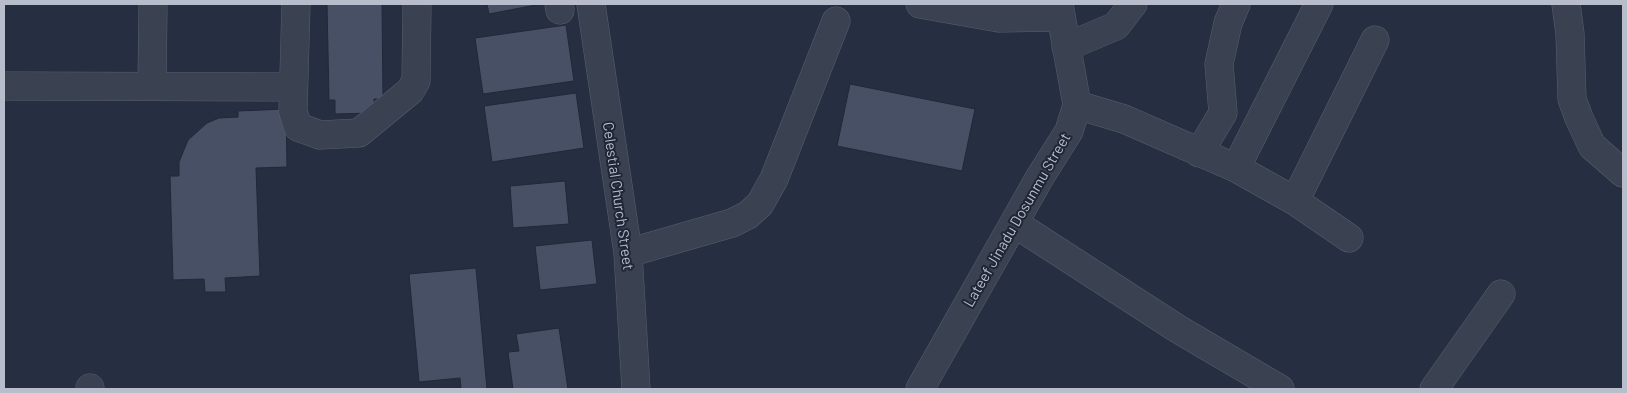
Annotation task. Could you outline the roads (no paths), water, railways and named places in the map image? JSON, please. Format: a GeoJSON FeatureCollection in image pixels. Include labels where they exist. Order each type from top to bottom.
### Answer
{"type":"FeatureCollection","features":[{"type":"Feature","properties":{"kind":"street"},"geometry":{"type":"LineString","coordinates":[[152,85],[153,4]]}},
{"type":"Feature","properties":{"kind":"street"},"geometry":{"type":"LineString","coordinates":[[296,4],[293,111],[298,127],[320,135],[359,133],[410,91],[416,81],[416,4]]}},
{"type":"Feature","properties":{"kind":"street","name":"Celestial Church Street"},"geometry":{"type":"LineString","coordinates":[[591,4],[628,253],[636,389]]}},
{"type":"Feature","properties":{"kind":"street"},"geometry":{"type":"LineString","coordinates":[[920,4],[1000,18],[1060,10],[1076,105],[1124,119],[1236,168],[1295,201],[1349,238]]}},
{"type":"Feature","properties":{"kind":"street"},"geometry":{"type":"LineString","coordinates":[[1066,47],[1116,26],[1133,4]]}},
{"type":"Feature","properties":{"kind":"street"},"geometry":{"type":"LineString","coordinates":[[1198,153],[1224,112],[1219,64],[1228,23],[1236,4]]}},
{"type":"Feature","properties":{"kind":"street"},"geometry":{"type":"LineString","coordinates":[[1236,168],[1318,4]]}},
{"type":"Feature","properties":{"kind":"street"},"geometry":{"type":"LineString","coordinates":[[1566,4],[1570,34],[1572,98],[1578,118],[1592,146],[1623,173]]}},
{"type":"Feature","properties":{"kind":"street"},"geometry":{"type":"LineString","coordinates":[[628,253],[732,223],[748,215],[760,204],[774,179],[836,22]]}},
{"type":"Feature","properties":{"kind":"street"},"geometry":{"type":"LineString","coordinates":[[1295,201],[1375,40]]}},
{"type":"Feature","properties":{"kind":"street"},"geometry":{"type":"LineString","coordinates":[[4,86],[152,85],[293,87]]}},
{"type":"Feature","properties":{"kind":"street","name":"Lateef Jinadu Dosunmu Street"},"geometry":{"type":"LineString","coordinates":[[920,389],[1014,223],[1069,131],[1076,105]]}},
{"type":"Feature","properties":{"kind":"street"},"geometry":{"type":"LineString","coordinates":[[1014,223],[1178,329],[1280,389]]}},
{"type":"Feature","properties":{"kind":"street"},"geometry":{"type":"LineString","coordinates":[[1434,389],[1501,294]]}}]}
